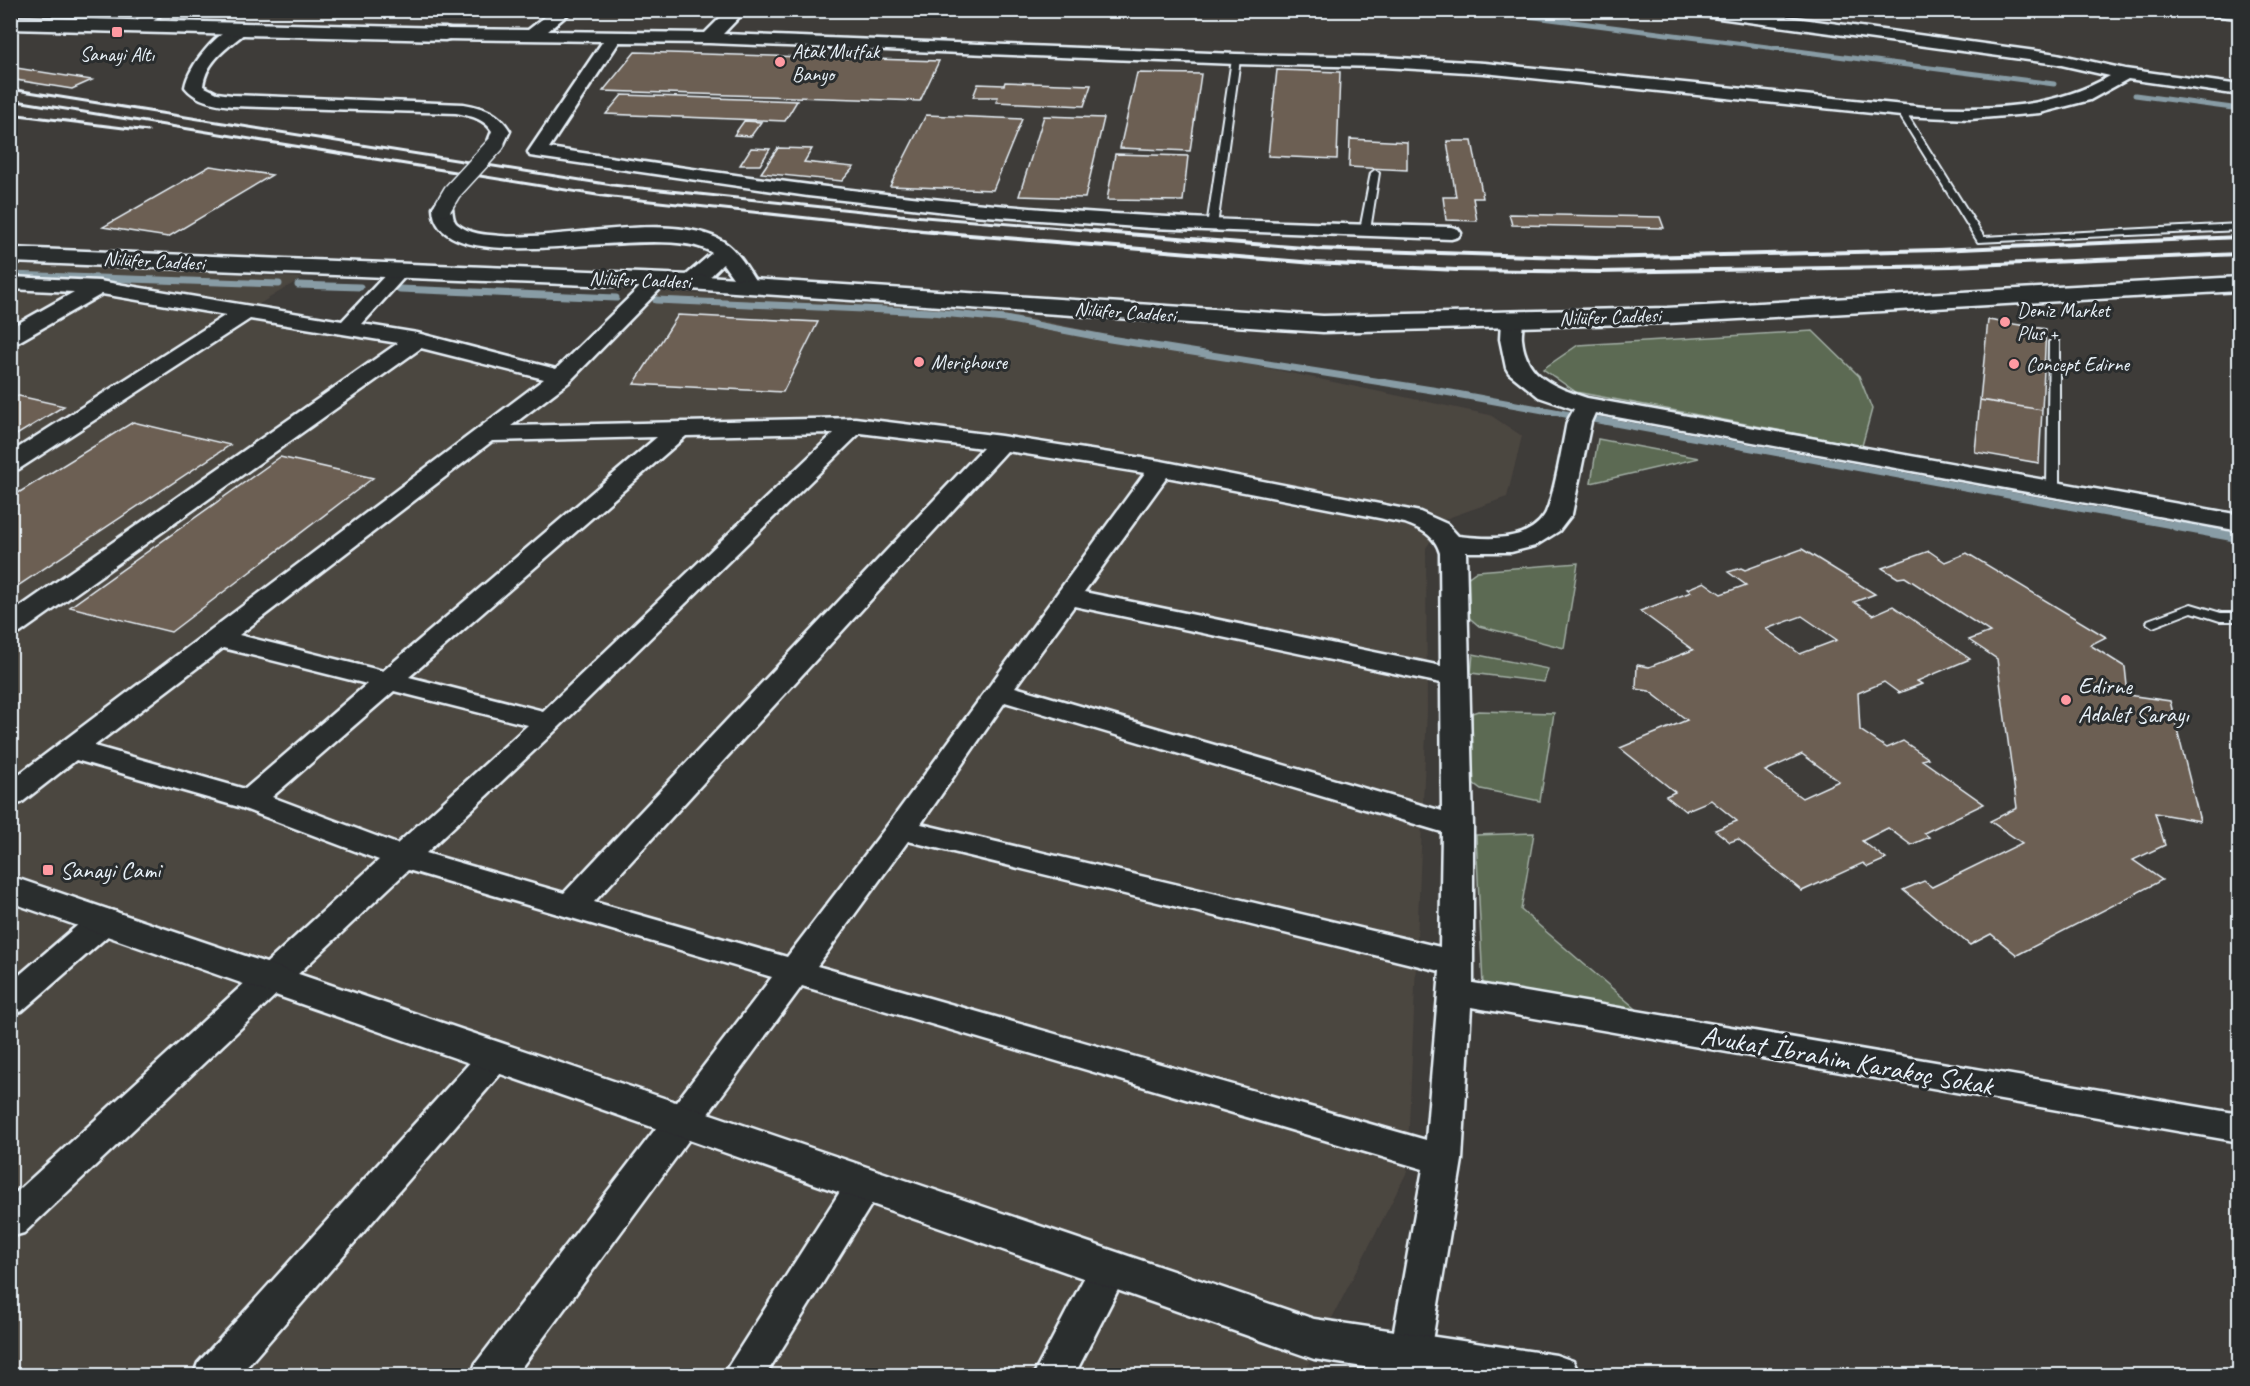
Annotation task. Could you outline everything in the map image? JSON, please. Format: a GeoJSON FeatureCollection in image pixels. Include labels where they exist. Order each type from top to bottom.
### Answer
{"type":"FeatureCollection","features":[{"type":"Feature","properties":{"kind":"main road"},"geometry":{"type":"LineString","coordinates":[[10,23],[445,34]]}},
{"type":"Feature","properties":{"kind":"main road","name":"Nilüfer Caddesi"},"geometry":{"type":"LineString","coordinates":[[10,255],[399,272],[657,280],[1323,324],[1512,321],[1952,301],[2240,284]]}},
{"type":"Feature","properties":{"kind":"main road"},"geometry":{"type":"LineString","coordinates":[[10,888],[273,977],[1314,1339],[1406,1364],[1556,1376]]}},
{"type":"Feature","properties":{"kind":"street"},"geometry":{"type":"LineString","coordinates":[[137,27],[158,10]]}},
{"type":"Feature","properties":{"kind":"street"},"geometry":{"type":"LineString","coordinates":[[532,35],[565,10]]}},
{"type":"Feature","properties":{"kind":"street"},"geometry":{"type":"LineString","coordinates":[[709,38],[738,10]]}},
{"type":"Feature","properties":{"kind":"street"},"geometry":{"type":"LineString","coordinates":[[1697,10],[2057,60],[2125,74],[2240,90]]}},
{"type":"Feature","properties":{"kind":"street"},"geometry":{"type":"LineString","coordinates":[[445,34],[460,18]]}},
{"type":"Feature","properties":{"kind":"street"},"geometry":{"type":"LineString","coordinates":[[239,30],[204,62],[194,75],[194,87],[201,94],[228,100],[456,108],[481,113],[497,121],[501,131],[496,144],[452,192],[443,207],[443,219],[460,235],[481,240],[541,243],[658,235],[701,240],[717,246],[748,285]]}},
{"type":"Feature","properties":{"kind":"street"},"geometry":{"type":"LineString","coordinates":[[445,34],[709,38],[1236,59],[1383,62],[1485,68],[1901,111],[1953,114],[2002,112],[2085,96],[2125,74]]}},
{"type":"Feature","properties":{"kind":"street"},"geometry":{"type":"LineString","coordinates":[[615,36],[537,152],[725,180],[971,209],[1212,226],[1451,233]]}},
{"type":"Feature","properties":{"kind":"street"},"geometry":{"type":"LineString","coordinates":[[690,282],[724,253]]}},
{"type":"Feature","properties":{"kind":"street"},"geometry":{"type":"LineString","coordinates":[[346,329],[399,272]]}},
{"type":"Feature","properties":{"kind":"street"},"geometry":{"type":"LineString","coordinates":[[10,796],[561,377],[657,280]]}},
{"type":"Feature","properties":{"kind":"street"},"geometry":{"type":"LineString","coordinates":[[10,283],[99,287],[417,340],[561,377]]}},
{"type":"Feature","properties":{"kind":"street"},"geometry":{"type":"LineString","coordinates":[[10,337],[99,287]]}},
{"type":"Feature","properties":{"kind":"street"},"geometry":{"type":"LineString","coordinates":[[10,464],[245,312]]}},
{"type":"Feature","properties":{"kind":"street"},"geometry":{"type":"LineString","coordinates":[[1512,321],[1511,339],[1517,368],[1547,393],[1583,413],[2053,489],[2240,523]]}},
{"type":"Feature","properties":{"kind":"street"},"geometry":{"type":"LineString","coordinates":[[10,627],[417,340]]}},
{"type":"Feature","properties":{"kind":"street"},"geometry":{"type":"LineString","coordinates":[[1451,543],[1482,547],[1515,543],[1540,537],[1552,526],[1559,514],[1583,413]]}},
{"type":"Feature","properties":{"kind":"street"},"geometry":{"type":"LineString","coordinates":[[487,434],[855,425],[1001,443],[1161,468],[1411,517],[1444,533],[1451,543],[1457,678],[1456,977],[1443,1160],[1406,1364]]}},
{"type":"Feature","properties":{"kind":"street"},"geometry":{"type":"LineString","coordinates":[[10,1222],[549,721],[855,425]]}},
{"type":"Feature","properties":{"kind":"street"},"geometry":{"type":"LineString","coordinates":[[250,800],[679,430]]}},
{"type":"Feature","properties":{"kind":"street"},"geometry":{"type":"LineString","coordinates":[[570,907],[1001,443]]}},
{"type":"Feature","properties":{"kind":"street"},"geometry":{"type":"LineString","coordinates":[[491,1376],[901,829],[998,691],[1161,468]]}},
{"type":"Feature","properties":{"kind":"street"},"geometry":{"type":"LineString","coordinates":[[1068,597],[1457,678]]}},
{"type":"Feature","properties":{"kind":"street"},"geometry":{"type":"LineString","coordinates":[[217,638],[549,721]]}},
{"type":"Feature","properties":{"kind":"street"},"geometry":{"type":"LineString","coordinates":[[998,691],[1458,826]]}},
{"type":"Feature","properties":{"kind":"street"},"geometry":{"type":"LineString","coordinates":[[72,750],[250,800],[400,858],[1443,1160]]}},
{"type":"Feature","properties":{"kind":"street","name":"Avukat İbrahim Karakoç Sokak"},"geometry":{"type":"LineString","coordinates":[[901,829],[1456,977],[2240,1128]]}},
{"type":"Feature","properties":{"kind":"street"},"geometry":{"type":"LineString","coordinates":[[10,1002],[105,920]]}},
{"type":"Feature","properties":{"kind":"street"},"geometry":{"type":"LineString","coordinates":[[213,1376],[496,1056]]}},
{"type":"Feature","properties":{"kind":"street"},"geometry":{"type":"LineString","coordinates":[[742,1376],[865,1184]]}},
{"type":"Feature","properties":{"kind":"street"},"geometry":{"type":"LineString","coordinates":[[1053,1376],[1109,1268]]}},
{"type":"Feature","properties":{"kind":"lane"},"geometry":{"type":"LineString","coordinates":[[2174,10],[2240,18]]}},
{"type":"Feature","properties":{"kind":"lane"},"geometry":{"type":"LineString","coordinates":[[1212,226],[1236,59]]}},
{"type":"Feature","properties":{"kind":"lane"},"geometry":{"type":"LineString","coordinates":[[1901,111],[1980,240],[2240,227]]}},
{"type":"Feature","properties":{"kind":"lane"},"geometry":{"type":"LineString","coordinates":[[1365,230],[1375,173]]}},
{"type":"Feature","properties":{"kind":"lane"},"geometry":{"type":"LineString","coordinates":[[2053,489],[2054,342]]}},
{"type":"Feature","properties":{"kind":"lane"},"geometry":{"type":"LineString","coordinates":[[2154,623],[2191,608],[2220,617],[2240,617]]}},
{"type":"Feature","properties":{"kind":"shaded area"},"geometry":{"type":"Polygon","coordinates":[[[11,265],[134,268],[302,278],[246,312],[417,340],[561,377],[659,292],[976,307],[1490,415],[1522,436],[1507,497],[1445,519],[1426,548],[1427,710],[1407,1172],[1308,1365],[1349,1375],[11,1376],[11,265]]]}},
{"type":"Feature","properties":{"kind":"green space"},"geometry":{"type":"Polygon","coordinates":[[[1813,331],[1859,376],[1872,409],[1862,446],[1576,392],[1543,369],[1578,345],[1813,331]]]}},
{"type":"Feature","properties":{"kind":"green space"},"geometry":{"type":"Polygon","coordinates":[[[1598,439],[1699,458],[1591,483],[1598,439]]]}},
{"type":"Feature","properties":{"kind":"green space"},"geometry":{"type":"Polygon","coordinates":[[[1578,563],[1564,648],[1479,626],[1466,615],[1466,579],[1477,571],[1578,563]]]}},
{"type":"Feature","properties":{"kind":"green space"},"geometry":{"type":"Polygon","coordinates":[[[1473,654],[1548,669],[1544,682],[1471,673],[1473,654]]]}},
{"type":"Feature","properties":{"kind":"green space"},"geometry":{"type":"Polygon","coordinates":[[[1478,711],[1554,713],[1540,801],[1481,789],[1473,783],[1472,713],[1478,711]]]}},
{"type":"Feature","properties":{"kind":"green space"},"geometry":{"type":"Polygon","coordinates":[[[1534,833],[1521,910],[1642,1014],[1483,986],[1476,835],[1534,833]]]}},
{"type":"Feature","properties":{"kind":"building"},"geometry":{"type":"Polygon","coordinates":[[[635,52],[939,61],[920,101],[603,91],[635,52]]]}},
{"type":"Feature","properties":{"kind":"building"},"geometry":{"type":"Polygon","coordinates":[[[10,67],[92,80],[72,89],[10,79],[10,67]]]}},
{"type":"Feature","properties":{"kind":"building"},"geometry":{"type":"Polygon","coordinates":[[[1277,70],[1340,72],[1337,159],[1268,156],[1277,70]]]}},
{"type":"Feature","properties":{"kind":"building"},"geometry":{"type":"Polygon","coordinates":[[[1137,73],[1201,74],[1190,151],[1120,148],[1137,73]]]}},
{"type":"Feature","properties":{"kind":"building"},"geometry":{"type":"Polygon","coordinates":[[[1005,82],[1091,85],[1084,106],[996,102],[998,97],[973,97],[978,84],[1004,85],[1005,82]]]}},
{"type":"Feature","properties":{"kind":"building"},"geometry":{"type":"Polygon","coordinates":[[[622,95],[797,101],[785,121],[606,114],[622,95]]]}},
{"type":"Feature","properties":{"kind":"building"},"geometry":{"type":"Polygon","coordinates":[[[926,115],[1022,119],[993,190],[890,186],[926,115]]]}},
{"type":"Feature","properties":{"kind":"building"},"geometry":{"type":"Polygon","coordinates":[[[1044,116],[1104,118],[1085,198],[1019,196],[1044,116]]]}},
{"type":"Feature","properties":{"kind":"building"},"geometry":{"type":"Polygon","coordinates":[[[744,121],[761,122],[751,136],[734,135],[744,121]]]}},
{"type":"Feature","properties":{"kind":"building"},"geometry":{"type":"Polygon","coordinates":[[[1350,139],[1407,142],[1407,170],[1349,167],[1350,139]]]}},
{"type":"Feature","properties":{"kind":"building"},"geometry":{"type":"Polygon","coordinates":[[[1447,141],[1472,141],[1483,198],[1473,198],[1477,221],[1446,220],[1443,197],[1456,197],[1447,141]]]}},
{"type":"Feature","properties":{"kind":"building"},"geometry":{"type":"Polygon","coordinates":[[[751,148],[770,149],[760,165],[740,165],[751,148]]]}},
{"type":"Feature","properties":{"kind":"building"},"geometry":{"type":"Polygon","coordinates":[[[778,148],[812,149],[804,162],[854,167],[842,181],[761,173],[778,148]]]}},
{"type":"Feature","properties":{"kind":"building"},"geometry":{"type":"Polygon","coordinates":[[[1115,154],[1188,156],[1183,201],[1107,200],[1115,154]]]}},
{"type":"Feature","properties":{"kind":"building"},"geometry":{"type":"Polygon","coordinates":[[[210,166],[272,175],[168,237],[103,227],[210,166]]]}},
{"type":"Feature","properties":{"kind":"building"},"geometry":{"type":"Polygon","coordinates":[[[1509,214],[1660,217],[1664,228],[1512,225],[1509,214]]]}},
{"type":"Feature","properties":{"kind":"building"},"geometry":{"type":"Polygon","coordinates":[[[678,315],[818,322],[783,392],[634,384],[678,315]]]}},
{"type":"Feature","properties":{"kind":"building","name":"Concept Edirne"},"geometry":{"type":"Polygon","coordinates":[[[1988,320],[2046,329],[2042,410],[1980,400],[1988,320]]]}},
{"type":"Feature","properties":{"kind":"building"},"geometry":{"type":"Polygon","coordinates":[[[10,394],[64,406],[10,439],[10,394]]]}},
{"type":"Feature","properties":{"kind":"building"},"geometry":{"type":"Polygon","coordinates":[[[1980,400],[2042,410],[2039,463],[1975,452],[1980,400]]]}},
{"type":"Feature","properties":{"kind":"building"},"geometry":{"type":"Polygon","coordinates":[[[133,422],[230,445],[10,591],[10,498],[133,422]]]}},
{"type":"Feature","properties":{"kind":"building"},"geometry":{"type":"Polygon","coordinates":[[[280,457],[373,478],[171,632],[70,607],[280,457]]]}},
{"type":"Feature","properties":{"kind":"building"},"geometry":{"type":"Polygon","coordinates":[[[1802,549],[1875,594],[1854,602],[1873,615],[1893,606],[1970,659],[1917,681],[1922,684],[1899,693],[1884,682],[1858,693],[1860,730],[1887,748],[1903,741],[1928,758],[1922,760],[1984,804],[1924,833],[1929,837],[1911,845],[1888,828],[1862,841],[1886,859],[1868,867],[1863,863],[1802,891],[1738,839],[1730,842],[1715,830],[1737,821],[1711,800],[1685,811],[1666,796],[1675,792],[1620,748],[1687,720],[1649,691],[1636,689],[1637,665],[1649,667],[1693,650],[1640,611],[1691,592],[1687,589],[1704,582],[1721,594],[1746,585],[1728,572],[1741,568],[1745,570],[1802,549]],[[1802,616],[1766,629],[1800,654],[1837,640],[1802,616]],[[1802,754],[1765,771],[1802,798],[1839,781],[1802,754]]]}},
{"type":"Feature","properties":{"kind":"building"},"geometry":{"type":"Polygon","coordinates":[[[1929,551],[1945,562],[1967,553],[2106,637],[2090,645],[2125,667],[2128,695],[2170,701],[2200,821],[2155,813],[2165,845],[2133,860],[2162,880],[2017,955],[1991,934],[1970,945],[1903,890],[1924,881],[1932,887],[2022,843],[1990,821],[2017,808],[1997,659],[1969,640],[1990,632],[1905,577],[1898,578],[1882,568],[1929,551]]]}},
{"type":"Feature","properties":{"kind":"waterway"},"geometry":{"type":"LineString","coordinates":[[1481,10],[2054,84]]}},
{"type":"Feature","properties":{"kind":"waterway"},"geometry":{"type":"LineString","coordinates":[[2135,95],[2240,109]]}},
{"type":"Feature","properties":{"kind":"waterway"},"geometry":{"type":"LineString","coordinates":[[10,275],[279,284]]}},
{"type":"Feature","properties":{"kind":"waterway"},"geometry":{"type":"LineString","coordinates":[[298,285],[360,287]]}},
{"type":"Feature","properties":{"kind":"waterway"},"geometry":{"type":"LineString","coordinates":[[400,289],[616,298]]}},
{"type":"Feature","properties":{"kind":"waterway"},"geometry":{"type":"LineString","coordinates":[[656,300],[931,312],[1005,319],[1110,339],[1451,393],[2183,527]]}},
{"type":"Feature","properties":{"kind":"waterway"},"geometry":{"type":"LineString","coordinates":[[2175,526],[2240,538]]}},
{"type":"Feature","properties":{"kind":"railway"},"geometry":{"type":"LineString","coordinates":[[10,89],[612,185],[900,215],[1109,232]]}},
{"type":"Feature","properties":{"kind":"railway"},"geometry":{"type":"LineString","coordinates":[[10,100],[603,196],[937,232]]}},
{"type":"Feature","properties":{"kind":"railway"},"geometry":{"type":"LineString","coordinates":[[10,114],[148,131]]}},
{"type":"Feature","properties":{"kind":"railway"},"geometry":{"type":"LineString","coordinates":[[920,231],[1314,263],[1457,270],[1598,272],[1951,266],[2240,254]]}},
{"type":"Feature","properties":{"kind":"railway"},"geometry":{"type":"LineString","coordinates":[[1090,231],[1316,249],[1596,258],[1938,250],[2240,237]]}},
{"type":"Feature","properties":{"kind":"place","name":"Sanayi Altı"},"geometry":{"type":"Point","coordinates":[117,32]}},
{"type":"Feature","properties":{"kind":"place","name":"Atak Mutfak Banyo"},"geometry":{"type":"Point","coordinates":[780,62]}},
{"type":"Feature","properties":{"kind":"place","name":"Deniz Market Plus +"},"geometry":{"type":"Point","coordinates":[2005,322]}},
{"type":"Feature","properties":{"kind":"place","name":"Meriçhouse"},"geometry":{"type":"Point","coordinates":[919,362]}},
{"type":"Feature","properties":{"kind":"place","name":"Concept Edirne"},"geometry":{"type":"Point","coordinates":[2014,364]}},
{"type":"Feature","properties":{"kind":"place","name":"Edirne Adalet Sarayı"},"geometry":{"type":"Point","coordinates":[2066,700]}},
{"type":"Feature","properties":{"kind":"place","name":"Sanayi Cami"},"geometry":{"type":"Point","coordinates":[48,870]}}]}
